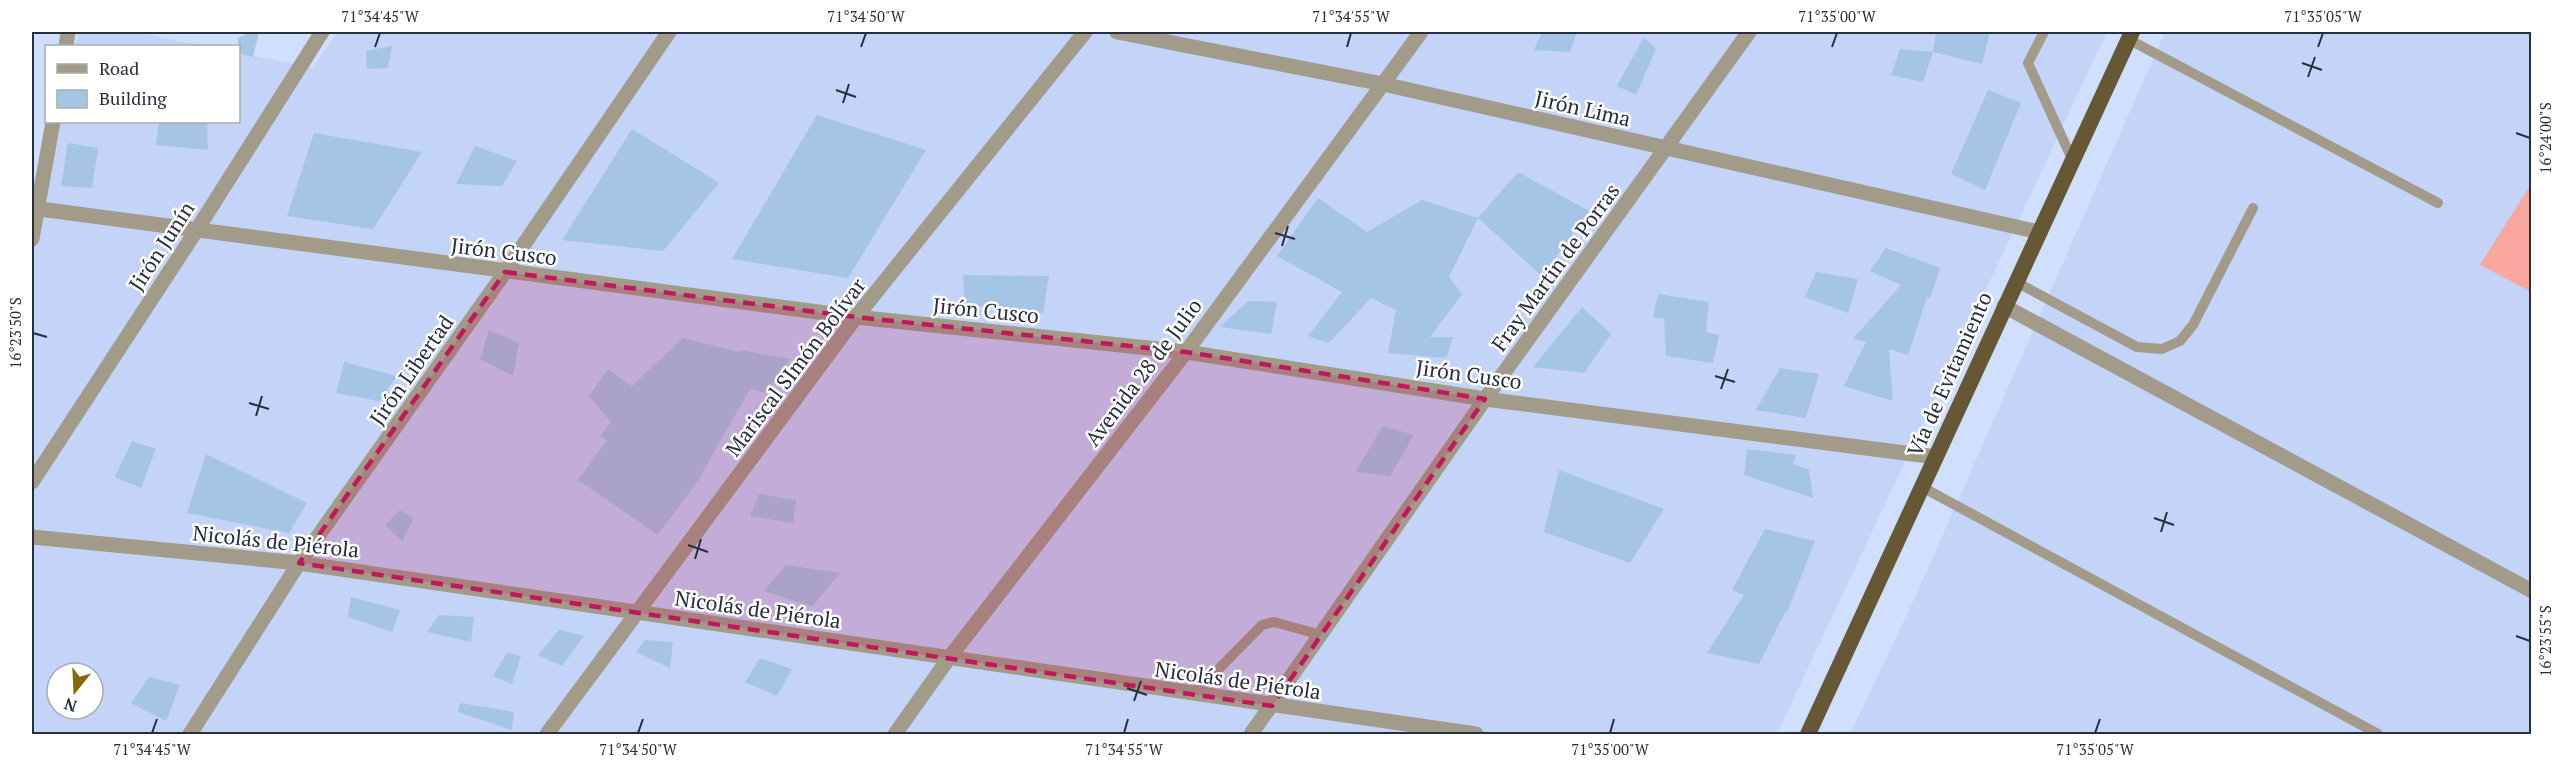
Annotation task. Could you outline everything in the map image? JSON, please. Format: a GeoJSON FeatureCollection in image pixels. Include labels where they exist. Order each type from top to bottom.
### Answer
{"type":"FeatureCollection","features":[{"type":"Feature","properties":{"kind":"highway","name":"Vía de Evitamiento"},"geometry":{"type":"LineString","coordinates":[[1808,735],[2130,35]]}},
{"type":"Feature","properties":{"kind":"street","name":"Jirón Junín"},"geometry":{"type":"LineString","coordinates":[[32,482],[196,231],[322,32]]}},
{"type":"Feature","properties":{"kind":"street","name":"Jirón Libertad"},"geometry":{"type":"LineString","coordinates":[[190,735],[299,562],[506,272],[669,32]]}},
{"type":"Feature","properties":{"kind":"street","name":"Mariscal SImón Bolívar"},"geometry":{"type":"LineString","coordinates":[[547,735],[856,318],[1085,32]]}},
{"type":"Feature","properties":{"kind":"street","name":"Jirón Lima"},"geometry":{"type":"LineString","coordinates":[[1117,32],[1383,84],[2039,232]]}},
{"type":"Feature","properties":{"kind":"street","name":"Avenida 28 de Julio"},"geometry":{"type":"LineString","coordinates":[[895,735],[949,658],[1186,352],[1421,32]]}},
{"type":"Feature","properties":{"kind":"street","name":"Fray Martin de Porras"},"geometry":{"type":"LineString","coordinates":[[1251,735],[1485,399],[1749,32]]}},
{"type":"Feature","properties":{"kind":"street"},"geometry":{"type":"LineString","coordinates":[[32,240],[34,209],[53,123]]}},
{"type":"Feature","properties":{"kind":"street","name":"Jirón Cusco"},"geometry":{"type":"LineString","coordinates":[[34,209],[856,318],[1186,352],[1485,399],[1936,457]]}},
{"type":"Feature","properties":{"kind":"street"},"geometry":{"type":"LineString","coordinates":[[2004,306],[2532,591]]}},
{"type":"Feature","properties":{"kind":"street","name":"Nicolás de Piérola"},"geometry":{"type":"LineString","coordinates":[[32,537],[299,562],[1476,735]]}},
{"type":"Feature","properties":{"kind":"lane"},"geometry":{"type":"LineString","coordinates":[[2044,32],[2028,63],[2072,159]]}},
{"type":"Feature","properties":{"kind":"lane"},"geometry":{"type":"LineString","coordinates":[[2130,35],[2438,203]]}},
{"type":"Feature","properties":{"kind":"lane"},"geometry":{"type":"LineString","coordinates":[[2016,282],[2137,347],[2162,349],[2180,340],[2193,325],[2253,207]]}},
{"type":"Feature","properties":{"kind":"lane"},"geometry":{"type":"LineString","coordinates":[[1922,487],[2378,735]]}},
{"type":"Feature","properties":{"kind":"lane"},"geometry":{"type":"LineString","coordinates":[[1193,695],[1262,625],[1274,622],[1321,635]]}},
{"type":"Feature","properties":{"kind":"highlighted area"},"geometry":{"type":"Polygon","coordinates":[[[505,272],[856,317],[1186,352],[1485,399],[1272,706],[299,563],[505,272]]]}},
{"type":"Feature","properties":{"kind":"shaded area"},"geometry":{"type":"Polygon","coordinates":[[[78,32],[133,32],[202,45],[75,45],[78,32]]]}},
{"type":"Feature","properties":{"kind":"shaded area"},"geometry":{"type":"Polygon","coordinates":[[[337,32],[2107,32],[1777,734],[32,734],[32,200],[47,200],[61,123],[240,123],[240,53],[313,68],[337,32]]]}},
{"type":"Feature","properties":{"kind":"shaded area"},"geometry":{"type":"Polygon","coordinates":[[[2165,32],[2531,32],[2531,184],[2481,265],[2531,292],[2531,734],[1850,734],[1918,591],[2165,32]]]}},
{"type":"Feature","properties":{"kind":"shaded area"},"geometry":{"type":"Polygon","coordinates":[[[2531,184],[2531,292],[2480,265],[2531,184]]]}},
{"type":"Feature","properties":{"kind":"building"},"geometry":{"type":"Polygon","coordinates":[[[250,32],[259,32],[253,57],[240,54],[238,38],[250,32]]]}},
{"type":"Feature","properties":{"kind":"building"},"geometry":{"type":"Polygon","coordinates":[[[1542,32],[1577,32],[1570,52],[1534,50],[1542,32]]]}},
{"type":"Feature","properties":{"kind":"building"},"geometry":{"type":"Polygon","coordinates":[[[1936,32],[1990,32],[1982,64],[1933,52],[1936,32]]]}},
{"type":"Feature","properties":{"kind":"building"},"geometry":{"type":"Polygon","coordinates":[[[1644,37],[1656,49],[1636,95],[1617,86],[1644,37]]]}},
{"type":"Feature","properties":{"kind":"building"},"geometry":{"type":"Polygon","coordinates":[[[392,46],[388,68],[367,69],[366,51],[392,46]]]}},
{"type":"Feature","properties":{"kind":"building"},"geometry":{"type":"Polygon","coordinates":[[[1900,49],[1933,52],[1923,82],[1891,75],[1900,49]]]}},
{"type":"Feature","properties":{"kind":"building"},"geometry":{"type":"Polygon","coordinates":[[[1988,90],[2021,103],[1985,190],[1951,174],[1988,90]]]}},
{"type":"Feature","properties":{"kind":"building"},"geometry":{"type":"Polygon","coordinates":[[[817,115],[926,150],[848,278],[732,259],[817,115]]]}},
{"type":"Feature","properties":{"kind":"building"},"geometry":{"type":"Polygon","coordinates":[[[159,123],[207,123],[208,150],[156,145],[159,123]]]}},
{"type":"Feature","properties":{"kind":"building"},"geometry":{"type":"Polygon","coordinates":[[[632,129],[719,183],[663,251],[562,240],[632,129]]]}},
{"type":"Feature","properties":{"kind":"building"},"geometry":{"type":"Polygon","coordinates":[[[314,133],[422,152],[373,229],[287,216],[314,133]]]}},
{"type":"Feature","properties":{"kind":"building"},"geometry":{"type":"Polygon","coordinates":[[[68,143],[98,148],[92,188],[61,186],[68,143]]]}},
{"type":"Feature","properties":{"kind":"building"},"geometry":{"type":"Polygon","coordinates":[[[475,146],[517,161],[502,186],[456,184],[475,146]]]}},
{"type":"Feature","properties":{"kind":"building"},"geometry":{"type":"Polygon","coordinates":[[[1518,172],[1589,211],[1542,276],[1478,218],[1518,172]]]}},
{"type":"Feature","properties":{"kind":"building"},"geometry":{"type":"Polygon","coordinates":[[[1318,198],[1367,232],[1422,200],[1478,218],[1449,277],[1462,294],[1430,337],[1453,337],[1446,358],[1388,353],[1396,310],[1371,298],[1329,343],[1308,336],[1342,292],[1277,256],[1318,198]]]}},
{"type":"Feature","properties":{"kind":"building"},"geometry":{"type":"Polygon","coordinates":[[[1886,248],[1940,268],[1930,299],[1927,297],[1908,355],[1889,349],[1893,401],[1844,386],[1866,342],[1853,339],[1901,285],[1870,271],[1886,248]]]}},
{"type":"Feature","properties":{"kind":"building"},"geometry":{"type":"Polygon","coordinates":[[[1816,272],[1858,279],[1848,313],[1805,297],[1816,272]]]}},
{"type":"Feature","properties":{"kind":"building"},"geometry":{"type":"Polygon","coordinates":[[[963,275],[1049,276],[1043,313],[965,305],[963,275]]]}},
{"type":"Feature","properties":{"kind":"building"},"geometry":{"type":"Polygon","coordinates":[[[1658,294],[1709,302],[1706,332],[1719,335],[1713,363],[1666,356],[1664,318],[1653,318],[1658,294]]]}},
{"type":"Feature","properties":{"kind":"building"},"geometry":{"type":"Polygon","coordinates":[[[1248,301],[1277,302],[1271,334],[1220,327],[1248,301]]]}},
{"type":"Feature","properties":{"kind":"building"},"geometry":{"type":"Polygon","coordinates":[[[1582,307],[1611,334],[1584,373],[1533,367],[1582,307]]]}},
{"type":"Feature","properties":{"kind":"building"},"geometry":{"type":"Polygon","coordinates":[[[489,330],[519,343],[513,376],[480,359],[489,330]]]}},
{"type":"Feature","properties":{"kind":"building"},"geometry":{"type":"Polygon","coordinates":[[[683,338],[740,352],[741,350],[790,359],[766,393],[750,389],[699,479],[658,535],[578,480],[607,440],[600,437],[611,422],[589,396],[608,369],[632,386],[683,338]]]}},
{"type":"Feature","properties":{"kind":"building"},"geometry":{"type":"Polygon","coordinates":[[[344,362],[397,376],[379,401],[336,393],[344,362]]]}},
{"type":"Feature","properties":{"kind":"building"},"geometry":{"type":"Polygon","coordinates":[[[1780,368],[1819,374],[1806,418],[1756,410],[1780,368]]]}},
{"type":"Feature","properties":{"kind":"building"},"geometry":{"type":"Polygon","coordinates":[[[1383,426],[1414,435],[1390,476],[1355,472],[1383,426]]]}},
{"type":"Feature","properties":{"kind":"building"},"geometry":{"type":"Polygon","coordinates":[[[132,441],[156,449],[141,488],[115,477],[132,441]]]}},
{"type":"Feature","properties":{"kind":"building"},"geometry":{"type":"Polygon","coordinates":[[[1747,449],[1796,455],[1793,464],[1809,470],[1813,498],[1744,475],[1747,449]]]}},
{"type":"Feature","properties":{"kind":"building"},"geometry":{"type":"Polygon","coordinates":[[[206,454],[307,503],[289,533],[187,513],[206,454]]]}},
{"type":"Feature","properties":{"kind":"building"},"geometry":{"type":"Polygon","coordinates":[[[1559,470],[1664,509],[1630,563],[1544,532],[1559,470]]]}},
{"type":"Feature","properties":{"kind":"building"},"geometry":{"type":"Polygon","coordinates":[[[759,494],[796,500],[793,523],[750,516],[759,494]]]}},
{"type":"Feature","properties":{"kind":"building"},"geometry":{"type":"Polygon","coordinates":[[[400,510],[414,519],[402,541],[385,525],[400,510]]]}},
{"type":"Feature","properties":{"kind":"building"},"geometry":{"type":"Polygon","coordinates":[[[1765,529],[1815,541],[1787,613],[1785,612],[1759,664],[1707,653],[1744,595],[1732,590],[1765,529]]]}},
{"type":"Feature","properties":{"kind":"building"},"geometry":{"type":"Polygon","coordinates":[[[786,565],[840,573],[812,607],[764,591],[786,565]]]}},
{"type":"Feature","properties":{"kind":"building"},"geometry":{"type":"Polygon","coordinates":[[[351,597],[400,610],[392,632],[348,617],[351,597]]]}},
{"type":"Feature","properties":{"kind":"building"},"geometry":{"type":"Polygon","coordinates":[[[439,615],[474,617],[471,642],[427,632],[439,615]]]}},
{"type":"Feature","properties":{"kind":"building"},"geometry":{"type":"Polygon","coordinates":[[[559,630],[584,636],[562,666],[538,655],[559,630]]]}},
{"type":"Feature","properties":{"kind":"building"},"geometry":{"type":"Polygon","coordinates":[[[645,640],[673,642],[670,668],[636,652],[645,640]]]}},
{"type":"Feature","properties":{"kind":"building"},"geometry":{"type":"Polygon","coordinates":[[[507,653],[521,656],[512,684],[493,676],[507,653]]]}},
{"type":"Feature","properties":{"kind":"building"},"geometry":{"type":"Polygon","coordinates":[[[760,658],[792,669],[777,696],[745,682],[760,658]]]}},
{"type":"Feature","properties":{"kind":"building"},"geometry":{"type":"Polygon","coordinates":[[[149,677],[180,685],[166,721],[131,703],[149,677]]]}},
{"type":"Feature","properties":{"kind":"building"},"geometry":{"type":"Polygon","coordinates":[[[460,703],[514,712],[512,730],[458,712],[460,703]]]}}]}
